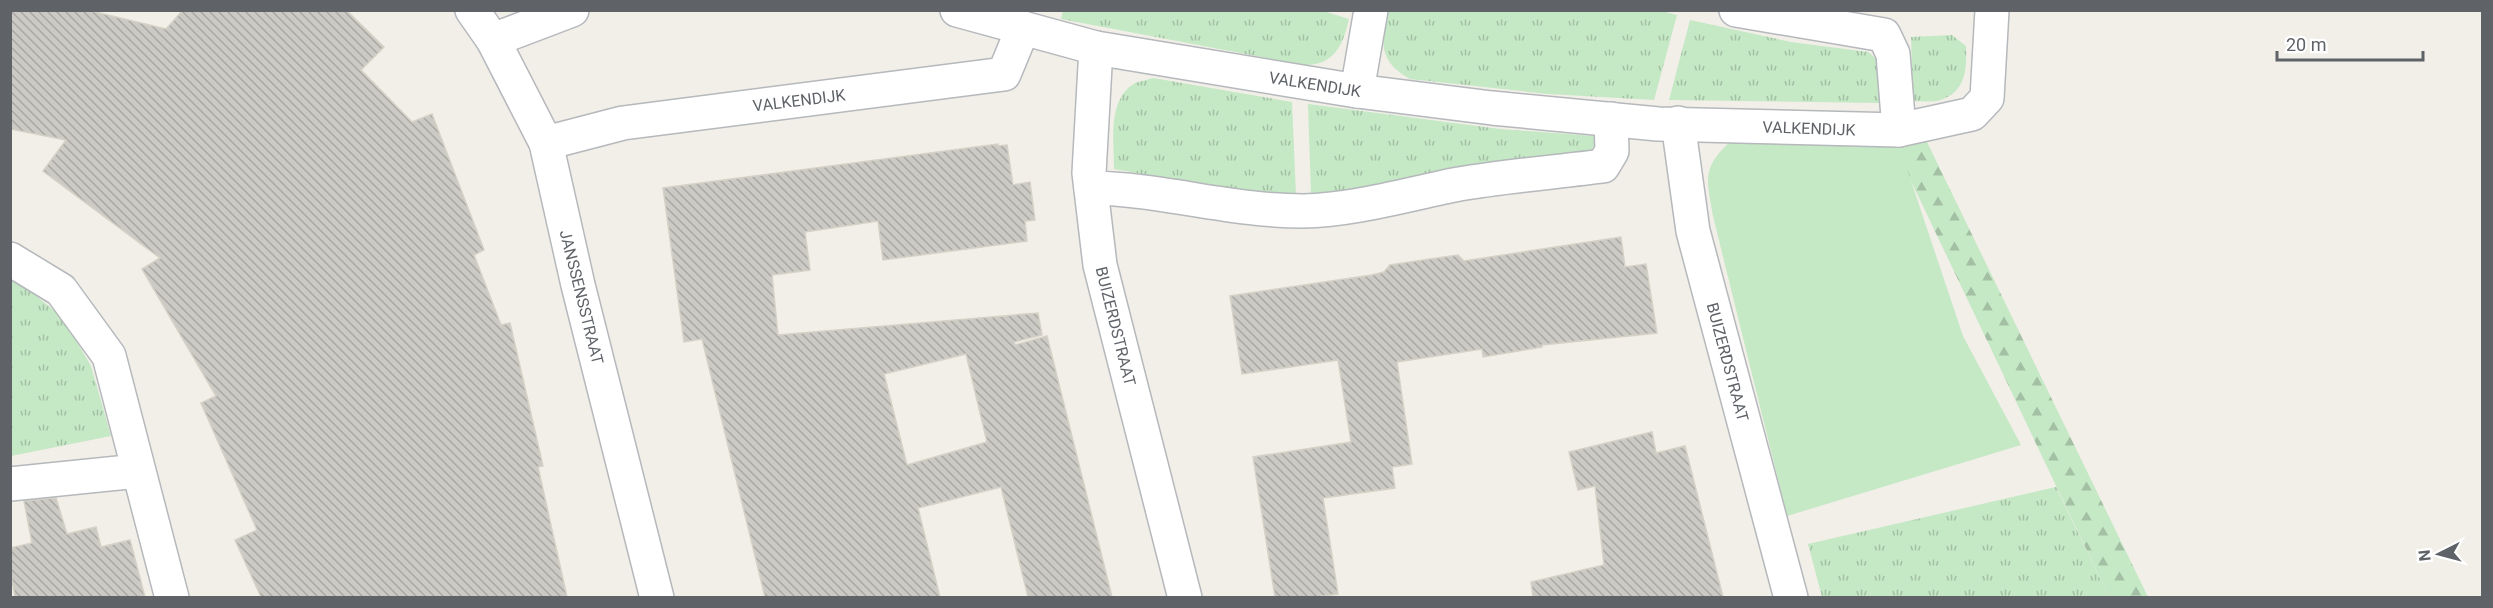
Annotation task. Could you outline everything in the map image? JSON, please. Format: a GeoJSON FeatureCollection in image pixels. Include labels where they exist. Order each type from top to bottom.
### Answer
{"type":"FeatureCollection","features":[{"type":"Feature","properties":{"kind":"street","name":"JANSSENSSTRAAT"},"geometry":{"type":"LineString","coordinates":[[472,10],[493,40],[546,143],[578,285],[657,597]]}},
{"type":"Feature","properties":{"kind":"street"},"geometry":{"type":"LineString","coordinates":[[493,40],[572,10]]}},
{"type":"Feature","properties":{"kind":"street","name":"VALKENDIJK"},"geometry":{"type":"LineString","coordinates":[[957,10],[1096,48],[1357,91],[1611,119],[1902,130],[1972,114],[1987,98],[1992,10]]}},
{"type":"Feature","properties":{"kind":"street"},"geometry":{"type":"LineString","coordinates":[[1357,91],[1371,10]]}},
{"type":"Feature","properties":{"kind":"street"},"geometry":{"type":"LineString","coordinates":[[1736,10],[1884,35],[1893,54],[1902,130]]}},
{"type":"Feature","properties":{"kind":"street","name":"VALKENDIJK"},"geometry":{"type":"LineString","coordinates":[[546,143],[623,123],[1004,74],[1023,28]]}},
{"type":"Feature","properties":{"kind":"street","name":"BUIZERDSTRAAT"},"geometry":{"type":"LineString","coordinates":[[1096,48],[1089,173],[1100,265],[1185,597]]}},
{"type":"Feature","properties":{"kind":"street"},"geometry":{"type":"LineString","coordinates":[[1091,188],[1124,189],[1269,209],[1304,211],[1352,206],[1462,184],[1603,166],[1611,151],[1611,119]]}},
{"type":"Feature","properties":{"kind":"street","name":"BUIZERDSTRAAT"},"geometry":{"type":"LineString","coordinates":[[1678,123],[1693,231],[1791,597]]}},
{"type":"Feature","properties":{"kind":"street"},"geometry":{"type":"LineString","coordinates":[[10,259],[61,290],[109,356],[172,597]]}},
{"type":"Feature","properties":{"kind":"street"},"geometry":{"type":"LineString","coordinates":[[10,484],[138,471]]}},
{"type":"Feature","properties":{"kind":"green space"},"geometry":{"type":"Polygon","coordinates":[[[1320,10],[1349,19],[1344,37],[1330,58],[1322,62],[1303,65],[1061,19],[1063,11],[1320,10]]]}},
{"type":"Feature","properties":{"kind":"green space"},"geometry":{"type":"Polygon","coordinates":[[[1658,10],[1677,15],[1654,100],[1548,94],[1410,79],[1392,65],[1384,50],[1383,42],[1388,11],[1658,10]]]}},
{"type":"Feature","properties":{"kind":"green space"},"geometry":{"type":"Polygon","coordinates":[[[1690,20],[1791,42],[1868,52],[1878,62],[1880,68],[1880,103],[1669,100],[1690,20]]]}},
{"type":"Feature","properties":{"kind":"green space"},"geometry":{"type":"Polygon","coordinates":[[[1952,35],[1966,46],[1965,72],[1959,87],[1947,98],[1937,101],[1913,101],[1911,37],[1952,35]]]}},
{"type":"Feature","properties":{"kind":"green space"},"geometry":{"type":"Polygon","coordinates":[[[1153,78],[1292,102],[1296,196],[1265,196],[1114,169],[1114,122],[1120,99],[1135,83],[1153,78]]]}},
{"type":"Feature","properties":{"kind":"green space"},"geometry":{"type":"Polygon","coordinates":[[[1308,104],[1500,129],[1594,136],[1594,146],[1589,153],[1352,190],[1311,194],[1308,104]]]}},
{"type":"Feature","properties":{"kind":"green space"},"geometry":{"type":"Polygon","coordinates":[[[1926,140],[2148,597],[2109,597],[1893,143],[1926,140]]]}},
{"type":"Feature","properties":{"kind":"green space"},"geometry":{"type":"Polygon","coordinates":[[[1730,142],[1898,142],[1963,336],[2021,445],[1787,516],[1709,193],[1710,168],[1730,142]]]}},
{"type":"Feature","properties":{"kind":"green space"},"geometry":{"type":"Polygon","coordinates":[[[10,274],[63,318],[91,366],[111,436],[11,456],[10,274]]]}},
{"type":"Feature","properties":{"kind":"green space"},"geometry":{"type":"Polygon","coordinates":[[[2056,487],[2109,597],[1822,597],[1808,544],[2056,487]]]}},
{"type":"Feature","properties":{"kind":"building"},"geometry":{"type":"Polygon","coordinates":[[[10,10],[87,10],[166,29],[183,10],[346,10],[384,47],[361,70],[412,122],[432,114],[484,250],[474,255],[501,325],[510,323],[543,466],[538,467],[567,597],[261,597],[235,540],[257,530],[201,403],[216,396],[142,269],[160,258],[43,171],[66,140],[10,129],[10,10]]]}},
{"type":"Feature","properties":{"kind":"building"},"geometry":{"type":"Polygon","coordinates":[[[998,144],[998,146],[1007,145],[1013,185],[1030,182],[1035,220],[1025,221],[1027,241],[883,260],[878,221],[805,232],[810,270],[772,275],[778,335],[1038,313],[1042,335],[1014,342],[1015,345],[1047,336],[1112,597],[1028,597],[1001,487],[918,508],[940,597],[765,597],[702,339],[684,342],[663,188],[998,144]],[[966,354],[884,374],[907,465],[987,442],[966,354]]]}},
{"type":"Feature","properties":{"kind":"building"},"geometry":{"type":"Polygon","coordinates":[[[1621,237],[1625,267],[1646,264],[1657,333],[1542,345],[1542,347],[1483,357],[1482,349],[1397,362],[1412,464],[1392,467],[1395,488],[1323,498],[1338,594],[1317,597],[1275,597],[1253,457],[1351,442],[1338,360],[1242,374],[1230,296],[1372,275],[1384,272],[1390,265],[1458,255],[1464,261],[1621,237]]]}},
{"type":"Feature","properties":{"kind":"building"},"geometry":{"type":"Polygon","coordinates":[[[1652,432],[1656,453],[1685,446],[1723,597],[1533,597],[1531,582],[1604,565],[1595,486],[1578,490],[1569,452],[1652,432]]]}},
{"type":"Feature","properties":{"kind":"building"},"geometry":{"type":"Polygon","coordinates":[[[56,498],[67,534],[96,527],[101,547],[130,540],[145,597],[15,597],[10,569],[10,548],[32,543],[24,501],[56,498]]]}}]}
